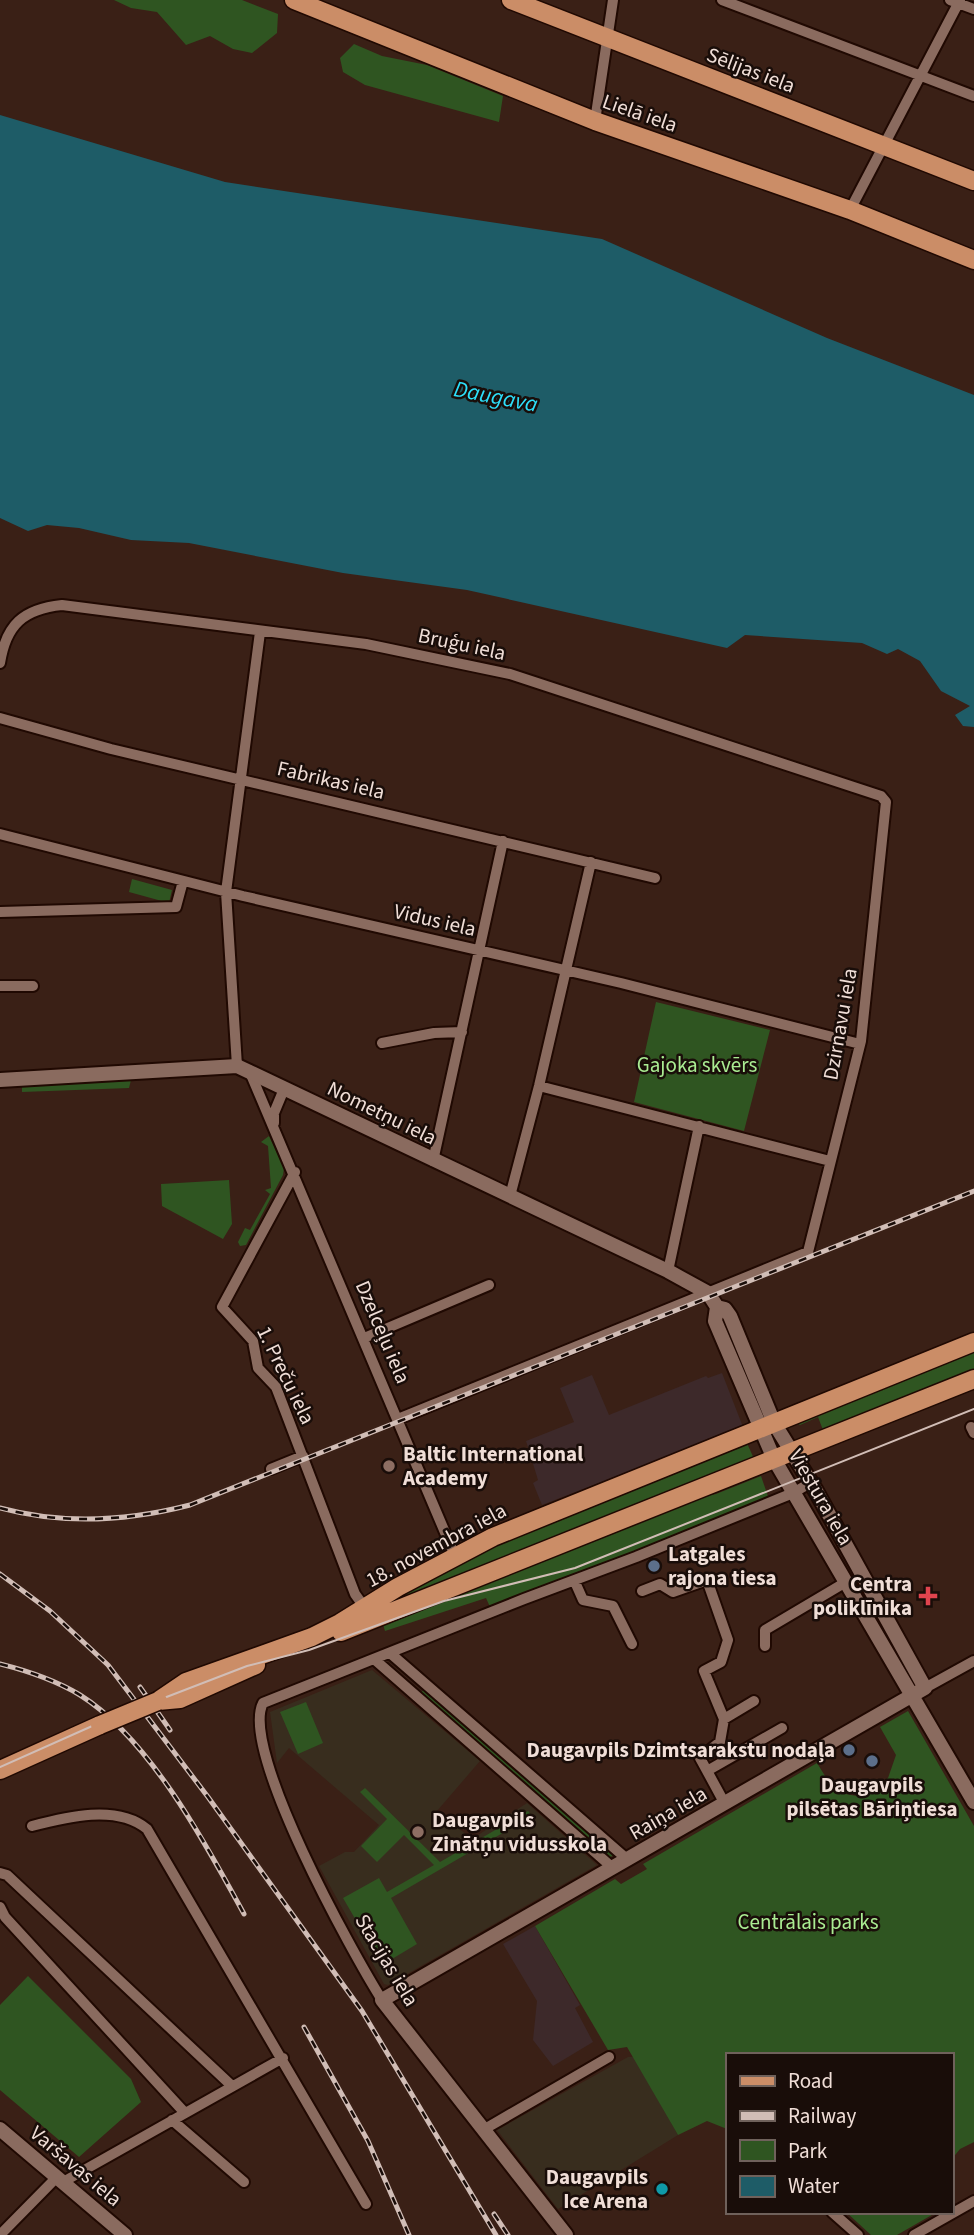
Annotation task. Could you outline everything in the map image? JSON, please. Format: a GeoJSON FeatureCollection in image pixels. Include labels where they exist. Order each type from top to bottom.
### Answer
{"type":"FeatureCollection","features":[{"type":"Feature","properties":{"kind":"main road","name":"Lielā iela"},"geometry":{"type":"LineString","coordinates":[[294,0],[595,121],[850,210],[974,260]]}},
{"type":"Feature","properties":{"kind":"main road","name":"Sēlijas iela"},"geometry":{"type":"LineString","coordinates":[[511,0],[974,181]]}},
{"type":"Feature","properties":{"kind":"main road","name":"18. novembra iela"},"geometry":{"type":"LineString","coordinates":[[0,1770],[158,1701],[186,1682],[312,1637],[456,1556],[506,1532],[974,1342]]}},
{"type":"Feature","properties":{"kind":"main road","name":"18. novembra iela"},"geometry":{"type":"LineString","coordinates":[[158,1701],[180,1699],[293,1649],[430,1598],[974,1378]]}},
{"type":"Feature","properties":{"kind":"street"},"geometry":{"type":"LineString","coordinates":[[595,121],[613,0]]}},
{"type":"Feature","properties":{"kind":"street"},"geometry":{"type":"LineString","coordinates":[[722,0],[974,96]]}},
{"type":"Feature","properties":{"kind":"street"},"geometry":{"type":"LineString","coordinates":[[850,210],[882,145],[921,76],[956,1],[974,9]]}},
{"type":"Feature","properties":{"kind":"street","name":"Bruģu iela"},"geometry":{"type":"LineString","coordinates":[[0,663],[3,645],[10,629],[18,621],[34,612],[62,605],[366,644],[510,674],[884,799]]}},
{"type":"Feature","properties":{"kind":"street"},"geometry":{"type":"LineString","coordinates":[[0,1080],[243,1068],[226,892],[260,632]]}},
{"type":"Feature","properties":{"kind":"street","name":"Fabrikas iela"},"geometry":{"type":"LineString","coordinates":[[0,718],[111,749],[654,878]]}},
{"type":"Feature","properties":{"kind":"street","name":"Dzirnavu iela"},"geometry":{"type":"LineString","coordinates":[[708,1293],[808,1252],[860,1044],[876,914],[884,799]]}},
{"type":"Feature","properties":{"kind":"street","name":"Vidus iela"},"geometry":{"type":"LineString","coordinates":[[0,834],[226,892],[564,970],[860,1044]]}},
{"type":"Feature","properties":{"kind":"street"},"geometry":{"type":"LineString","coordinates":[[433,1161],[503,841]]}},
{"type":"Feature","properties":{"kind":"street"},"geometry":{"type":"LineString","coordinates":[[510,1196],[539,1086],[591,862]]}},
{"type":"Feature","properties":{"kind":"street"},"geometry":{"type":"LineString","coordinates":[[0,912],[176,907],[183,881]]}},
{"type":"Feature","properties":{"kind":"street"},"geometry":{"type":"LineString","coordinates":[[0,986],[33,986]]}},
{"type":"Feature","properties":{"kind":"street"},"geometry":{"type":"LineString","coordinates":[[382,1043],[434,1033],[462,1032]]}},
{"type":"Feature","properties":{"kind":"street","name":"Nometņu iela"},"geometry":{"type":"LineString","coordinates":[[243,1068],[668,1271],[708,1293],[717,1307],[726,1310],[730,1316],[767,1426]]}},
{"type":"Feature","properties":{"kind":"street","name":"Dzelceļu iela"},"geometry":{"type":"LineString","coordinates":[[243,1068],[274,1123],[456,1556]]}},
{"type":"Feature","properties":{"kind":"street"},"geometry":{"type":"LineString","coordinates":[[539,1086],[830,1161]]}},
{"type":"Feature","properties":{"kind":"street"},"geometry":{"type":"LineString","coordinates":[[274,1123],[284,1089]]}},
{"type":"Feature","properties":{"kind":"street"},"geometry":{"type":"LineString","coordinates":[[668,1271],[699,1126]]}},
{"type":"Feature","properties":{"kind":"street","name":"1. Preču iela"},"geometry":{"type":"LineString","coordinates":[[295,1172],[222,1307],[253,1341],[258,1368],[276,1387],[355,1594],[365,1608]]}},
{"type":"Feature","properties":{"kind":"street"},"geometry":{"type":"LineString","coordinates":[[364,1338],[489,1285]]}},
{"type":"Feature","properties":{"kind":"street"},"geometry":{"type":"LineString","coordinates":[[398,1419],[708,1293]]}},
{"type":"Feature","properties":{"kind":"street","name":"Viestura iela"},"geometry":{"type":"LineString","coordinates":[[767,1426],[782,1456],[793,1493],[974,1802]]}},
{"type":"Feature","properties":{"kind":"street"},"geometry":{"type":"LineString","coordinates":[[271,1469],[303,1456]]}},
{"type":"Feature","properties":{"kind":"street","name":"Viestura iela"},"geometry":{"type":"LineString","coordinates":[[782,1456],[810,1483],[925,1688]]}},
{"type":"Feature","properties":{"kind":"street"},"geometry":{"type":"LineString","coordinates":[[613,1868],[374,1659],[575,1582],[793,1493],[810,1483]]}},
{"type":"Feature","properties":{"kind":"street"},"geometry":{"type":"LineString","coordinates":[[642,1591],[660,1584],[673,1592],[706,1580],[728,1640],[721,1662],[704,1671],[724,1719],[720,1742],[700,1758],[725,1804]]}},
{"type":"Feature","properties":{"kind":"street"},"geometry":{"type":"LineString","coordinates":[[575,1582],[583,1600],[613,1605],[632,1644]]}},
{"type":"Feature","properties":{"kind":"street"},"geometry":{"type":"LineString","coordinates":[[765,1646],[765,1630],[846,1582]]}},
{"type":"Feature","properties":{"kind":"street"},"geometry":{"type":"LineString","coordinates":[[390,1653],[628,1860]]}},
{"type":"Feature","properties":{"kind":"street","name":"Stacijas iela"},"geometry":{"type":"LineString","coordinates":[[374,1659],[268,1700],[261,1708],[258,1720],[281,1805],[296,1840],[383,2000],[566,2235]]}},
{"type":"Feature","properties":{"kind":"street","name":"Raiņa iela"},"geometry":{"type":"LineString","coordinates":[[383,2000],[974,1661]]}},
{"type":"Feature","properties":{"kind":"street"},"geometry":{"type":"LineString","coordinates":[[412,1693],[422,1681]]}},
{"type":"Feature","properties":{"kind":"street"},"geometry":{"type":"LineString","coordinates":[[724,1719],[754,1701]]}},
{"type":"Feature","properties":{"kind":"street"},"geometry":{"type":"LineString","coordinates":[[707,1771],[782,1728]]}},
{"type":"Feature","properties":{"kind":"street"},"geometry":{"type":"LineString","coordinates":[[32,1826],[66,1817],[99,1815],[138,1822],[147,1829],[366,2204]]}},
{"type":"Feature","properties":{"kind":"street"},"geometry":{"type":"LineString","coordinates":[[4,1874],[232,2086]]}},
{"type":"Feature","properties":{"kind":"street"},"geometry":{"type":"LineString","coordinates":[[0,1907],[5,1917],[185,2113]]}},
{"type":"Feature","properties":{"kind":"street"},"geometry":{"type":"LineString","coordinates":[[483,2130],[609,2057]]}},
{"type":"Feature","properties":{"kind":"street"},"geometry":{"type":"LineString","coordinates":[[0,2235],[60,2180],[283,2058]]}},
{"type":"Feature","properties":{"kind":"street"},"geometry":{"type":"LineString","coordinates":[[172,2120],[244,2182]]}},
{"type":"Feature","properties":{"kind":"street","name":"Varšavas iela"},"geometry":{"type":"LineString","coordinates":[[0,2129],[125,2235]]}},
{"type":"Feature","properties":{"kind":"street"},"geometry":{"type":"LineString","coordinates":[[953,2213],[974,2201]]}},
{"type":"Feature","properties":{"kind":"street"},"geometry":{"type":"LineString","coordinates":[[834,2214],[858,2235]]}},
{"type":"Feature","properties":{"kind":"street"},"geometry":{"type":"LineString","coordinates":[[914,2235],[951,2214]]}},
{"type":"Feature","properties":{"kind":"shaded area"},"geometry":{"type":"Polygon","coordinates":[[[722,1373],[743,1427],[542,1505],[533,1483],[538,1480],[526,1441],[574,1422],[560,1388],[592,1375],[609,1415],[706,1376],[708,1378],[722,1373]]]}},
{"type":"Feature","properties":{"kind":"shaded area","name":"Daugavpils Zinātņu vidusskola"},"geometry":{"type":"Polygon","coordinates":[[[372,1670],[480,1761],[437,1811],[472,1839],[527,1803],[597,1865],[388,1985],[384,1984],[319,1866],[345,1852],[354,1852],[379,1825],[289,1748],[277,1763],[270,1712],[372,1670]]]}},
{"type":"Feature","properties":{"kind":"shaded area"},"geometry":{"type":"Polygon","coordinates":[[[535,1926],[580,2005],[575,2008],[593,2042],[553,2066],[533,2040],[537,2001],[503,1944],[535,1926]]]}},
{"type":"Feature","properties":{"kind":"shaded area"},"geometry":{"type":"Polygon","coordinates":[[[628,2057],[634,2057],[678,2135],[558,2209],[497,2130],[628,2057]]]}},
{"type":"Feature","properties":{"kind":"green space"},"geometry":{"type":"Polygon","coordinates":[[[114,0],[242,0],[278,14],[277,33],[252,53],[233,49],[210,36],[186,45],[157,12],[131,8],[114,0]]]}},
{"type":"Feature","properties":{"kind":"green space"},"geometry":{"type":"Polygon","coordinates":[[[354,44],[382,56],[427,65],[503,96],[499,122],[365,85],[343,72],[340,58],[354,44]]]}},
{"type":"Feature","properties":{"kind":"green space"},"geometry":{"type":"Polygon","coordinates":[[[132,879],[172,890],[169,903],[129,892],[132,879]]]}},
{"type":"Feature","properties":{"kind":"green space","name":"Gajoka skvērs"},"geometry":{"type":"Polygon","coordinates":[[[656,1002],[770,1030],[744,1131],[634,1102],[656,1002]]]}},
{"type":"Feature","properties":{"kind":"green space"},"geometry":{"type":"Polygon","coordinates":[[[131,1080],[129,1088],[22,1092],[22,1087],[131,1080]]]}},
{"type":"Feature","properties":{"kind":"green space"},"geometry":{"type":"Polygon","coordinates":[[[269,1136],[284,1168],[283,1175],[246,1245],[240,1246],[238,1242],[245,1228],[250,1230],[270,1194],[265,1190],[271,1188],[268,1146],[261,1142],[269,1136]]]}},
{"type":"Feature","properties":{"kind":"green space"},"geometry":{"type":"Polygon","coordinates":[[[229,1180],[232,1224],[223,1239],[162,1206],[161,1184],[229,1180]]]}},
{"type":"Feature","properties":{"kind":"green space"},"geometry":{"type":"Polygon","coordinates":[[[974,1348],[974,1372],[806,1437],[823,1430],[818,1417],[800,1425],[793,1421],[974,1348]]]}},
{"type":"Feature","properties":{"kind":"green space"},"geometry":{"type":"Polygon","coordinates":[[[746,1441],[755,1461],[389,1606],[376,1608],[471,1554],[746,1441]]]}},
{"type":"Feature","properties":{"kind":"green space"},"geometry":{"type":"Polygon","coordinates":[[[761,1476],[769,1499],[490,1607],[486,1598],[385,1631],[382,1621],[692,1499],[716,1494],[761,1476]]]}},
{"type":"Feature","properties":{"kind":"green space"},"geometry":{"type":"Polygon","coordinates":[[[424,1689],[615,1854],[609,1858],[420,1694],[424,1689]]]}},
{"type":"Feature","properties":{"kind":"green space"},"geometry":{"type":"Polygon","coordinates":[[[306,1702],[323,1743],[298,1754],[280,1712],[306,1702]]]}},
{"type":"Feature","properties":{"kind":"green space","name":"Centrālais parks"},"geometry":{"type":"Polygon","coordinates":[[[908,1711],[974,1826],[974,2142],[960,2149],[953,2158],[953,2053],[726,2053],[726,2129],[707,2121],[678,2135],[627,2047],[608,2050],[535,1926],[615,1879],[621,1884],[647,1869],[643,1864],[817,1763],[835,1792],[857,1796],[888,1778],[896,1755],[880,1727],[908,1711]]]}},
{"type":"Feature","properties":{"kind":"green space"},"geometry":{"type":"Polygon","coordinates":[[[365,1788],[440,1862],[528,1811],[532,1816],[391,1898],[417,1944],[382,1965],[343,1898],[379,1878],[387,1892],[434,1865],[404,1835],[377,1862],[361,1846],[387,1819],[360,1792],[365,1788]]]}},
{"type":"Feature","properties":{"kind":"green space"},"geometry":{"type":"Polygon","coordinates":[[[28,1976],[131,2079],[141,2102],[79,2157],[0,2090],[0,2005],[28,1976]]]}},
{"type":"Feature","properties":{"kind":"green space"},"geometry":{"type":"Polygon","coordinates":[[[848,2214],[934,2214],[897,2235],[871,2235],[848,2214]]]}},
{"type":"Feature","properties":{"kind":"water","name":"Daugava"},"geometry":{"type":"Polygon","coordinates":[[[0,115],[225,182],[602,239],[827,338],[974,395],[974,727],[963,726],[955,715],[970,706],[941,691],[920,661],[898,649],[887,654],[862,643],[745,635],[727,648],[467,590],[343,573],[189,543],[131,540],[79,528],[47,525],[28,531],[0,518],[0,115]]]}},
{"type":"Feature","properties":{"kind":"tram line"},"geometry":{"type":"LineString","coordinates":[[0,1767],[99,1723],[247,1666],[309,1650],[444,1601],[575,1568],[974,1409]]}},
{"type":"Feature","properties":{"kind":"railway"},"geometry":{"type":"LineString","coordinates":[[0,1508],[48,1517],[95,1519],[143,1515],[190,1505],[974,1191]]}},
{"type":"Feature","properties":{"kind":"railway"},"geometry":{"type":"LineString","coordinates":[[0,1574],[50,1611],[108,1665],[208,1797],[362,2011],[496,2235]]}},
{"type":"Feature","properties":{"kind":"railway"},"geometry":{"type":"LineString","coordinates":[[0,1664],[41,1676],[80,1695],[105,1714],[129,1738],[174,1794],[244,1914]]}},
{"type":"Feature","properties":{"kind":"railway"},"geometry":{"type":"LineString","coordinates":[[140,1687],[170,1730]]}},
{"type":"Feature","properties":{"kind":"railway"},"geometry":{"type":"LineString","coordinates":[[304,2027],[368,2141],[409,2235]]}},
{"type":"Feature","properties":{"kind":"railway"},"geometry":{"type":"LineString","coordinates":[[494,2214],[508,2235]]}},
{"type":"Feature","properties":{"kind":"place","name":"Baltic International Academy"},"geometry":{"type":"Point","coordinates":[389,1466]}},
{"type":"Feature","properties":{"kind":"place","name":"Latgales rajona tiesa"},"geometry":{"type":"Point","coordinates":[654,1566]}},
{"type":"Feature","properties":{"kind":"place","name":"Centra poliklīnika"},"geometry":{"type":"Point","coordinates":[928,1596]}},
{"type":"Feature","properties":{"kind":"place","name":"Daugavpils Dzimtsarakstu nodaļa"},"geometry":{"type":"Point","coordinates":[849,1750]}},
{"type":"Feature","properties":{"kind":"place","name":"Daugavpils pilsētas Bāriņtiesa"},"geometry":{"type":"Point","coordinates":[872,1761]}},
{"type":"Feature","properties":{"kind":"place","name":"Daugavpils Zinātņu vidusskola"},"geometry":{"type":"Point","coordinates":[418,1832]}},
{"type":"Feature","properties":{"kind":"place","name":"Daugavpils Ice Arena"},"geometry":{"type":"Point","coordinates":[662,2189]}}]}
